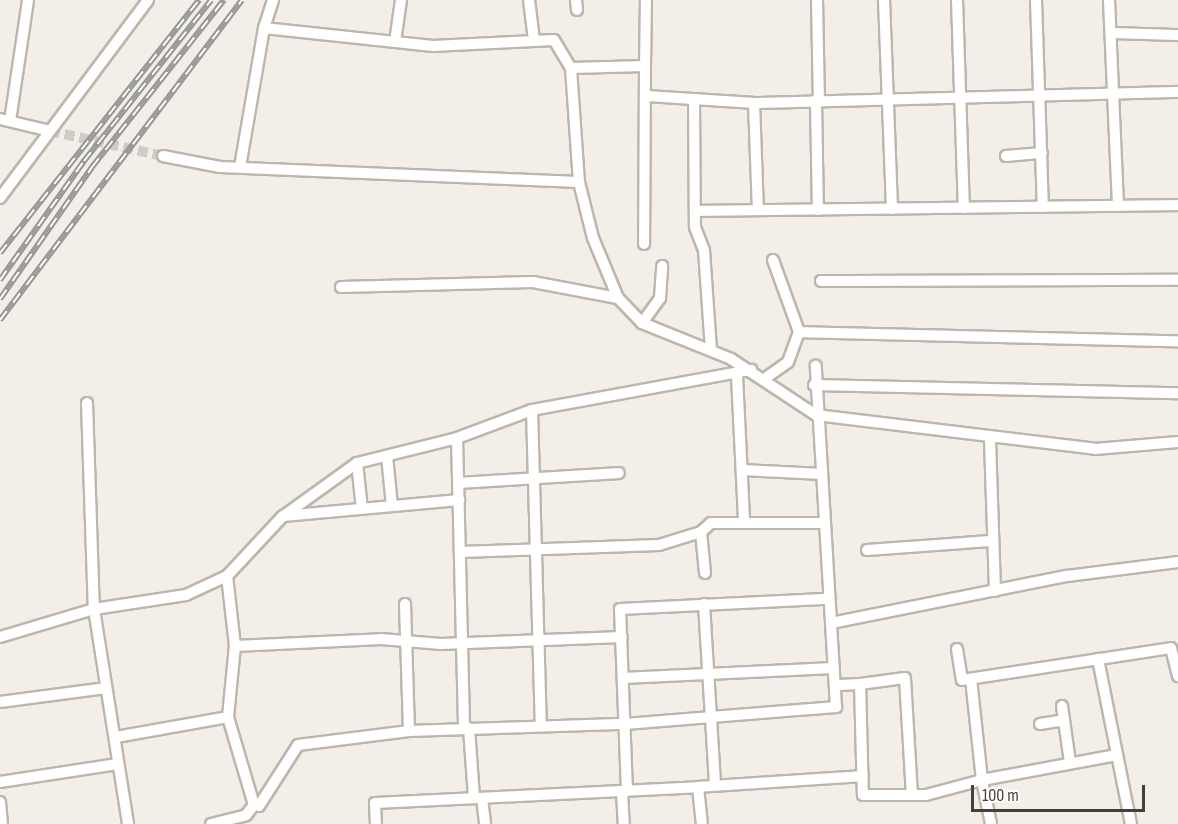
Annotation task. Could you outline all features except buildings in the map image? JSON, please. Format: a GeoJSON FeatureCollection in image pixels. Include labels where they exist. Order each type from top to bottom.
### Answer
{"type":"FeatureCollection","features":[{"type":"Feature","properties":{"kind":"street"},"geometry":{"type":"LineString","coordinates":[[28,0],[5,120],[50,131]]}},
{"type":"Feature","properties":{"kind":"street"},"geometry":{"type":"LineString","coordinates":[[0,198],[148,0]]}},
{"type":"Feature","properties":{"kind":"street"},"geometry":{"type":"LineString","coordinates":[[240,167],[264,28],[273,0]]}},
{"type":"Feature","properties":{"kind":"street"},"geometry":{"type":"LineString","coordinates":[[395,42],[401,0]]}},
{"type":"Feature","properties":{"kind":"street"},"geometry":{"type":"LineString","coordinates":[[529,0],[534,40]]}},
{"type":"Feature","properties":{"kind":"street"},"geometry":{"type":"LineString","coordinates":[[644,244],[648,96],[645,68],[646,0]]}},
{"type":"Feature","properties":{"kind":"street"},"geometry":{"type":"LineString","coordinates":[[817,0],[818,210]]}},
{"type":"Feature","properties":{"kind":"street"},"geometry":{"type":"LineString","coordinates":[[884,0],[891,209]]}},
{"type":"Feature","properties":{"kind":"street"},"geometry":{"type":"LineString","coordinates":[[957,0],[964,208]]}},
{"type":"Feature","properties":{"kind":"street"},"geometry":{"type":"LineString","coordinates":[[1036,0],[1043,207]]}},
{"type":"Feature","properties":{"kind":"street"},"geometry":{"type":"LineString","coordinates":[[1109,0],[1118,206]]}},
{"type":"Feature","properties":{"kind":"street"},"geometry":{"type":"LineString","coordinates":[[264,28],[433,46],[534,40],[561,45],[571,68],[579,182],[592,238],[618,298],[642,323],[711,350],[751,370],[816,416],[990,440],[1095,448],[1178,442]]}},
{"type":"Feature","properties":{"kind":"street"},"geometry":{"type":"LineString","coordinates":[[1111,33],[1178,35]]}},
{"type":"Feature","properties":{"kind":"street"},"geometry":{"type":"LineString","coordinates":[[571,68],[645,68]]}},
{"type":"Feature","properties":{"kind":"street"},"geometry":{"type":"LineString","coordinates":[[648,96],[754,103],[886,97],[1178,92]]}},
{"type":"Feature","properties":{"kind":"street"},"geometry":{"type":"LineString","coordinates":[[694,99],[695,211],[711,350]]}},
{"type":"Feature","properties":{"kind":"street"},"geometry":{"type":"LineString","coordinates":[[754,103],[758,210]]}},
{"type":"Feature","properties":{"kind":"street"},"geometry":{"type":"LineString","coordinates":[[1006,156],[1042,153]]}},
{"type":"Feature","properties":{"kind":"street"},"geometry":{"type":"LineString","coordinates":[[163,156],[240,167],[579,182]]}},
{"type":"Feature","properties":{"kind":"street"},"geometry":{"type":"LineString","coordinates":[[695,211],[1178,204]]}},
{"type":"Feature","properties":{"kind":"street"},"geometry":{"type":"LineString","coordinates":[[764,379],[788,362],[799,332],[773,260]]}},
{"type":"Feature","properties":{"kind":"street"},"geometry":{"type":"LineString","coordinates":[[642,323],[660,298],[662,266]]}},
{"type":"Feature","properties":{"kind":"street"},"geometry":{"type":"LineString","coordinates":[[821,281],[1178,280]]}},
{"type":"Feature","properties":{"kind":"street"},"geometry":{"type":"LineString","coordinates":[[341,287],[533,282],[618,298]]}},
{"type":"Feature","properties":{"kind":"street"},"geometry":{"type":"LineString","coordinates":[[799,332],[1178,341]]}},
{"type":"Feature","properties":{"kind":"street"},"geometry":{"type":"LineString","coordinates":[[259,806],[298,745],[409,730],[625,724],[830,711],[840,701],[834,669],[822,523],[822,474],[814,385],[816,366]]}},
{"type":"Feature","properties":{"kind":"street"},"geometry":{"type":"LineString","coordinates":[[0,637],[94,609],[186,595],[227,576],[282,516],[357,463],[457,438],[532,410],[737,376],[751,370]]}},
{"type":"Feature","properties":{"kind":"street"},"geometry":{"type":"LineString","coordinates":[[737,376],[744,520]]}},
{"type":"Feature","properties":{"kind":"street"},"geometry":{"type":"LineString","coordinates":[[814,385],[1178,393]]}},
{"type":"Feature","properties":{"kind":"street"},"geometry":{"type":"LineString","coordinates":[[87,403],[94,609],[128,824]]}},
{"type":"Feature","properties":{"kind":"street"},"geometry":{"type":"LineString","coordinates":[[532,410],[533,549],[541,726]]}},
{"type":"Feature","properties":{"kind":"street"},"geometry":{"type":"LineString","coordinates":[[457,438],[466,729],[484,824]]}},
{"type":"Feature","properties":{"kind":"street"},"geometry":{"type":"LineString","coordinates":[[990,440],[990,541],[995,591]]}},
{"type":"Feature","properties":{"kind":"street"},"geometry":{"type":"LineString","coordinates":[[387,456],[392,506]]}},
{"type":"Feature","properties":{"kind":"street"},"geometry":{"type":"LineString","coordinates":[[357,463],[362,509]]}},
{"type":"Feature","properties":{"kind":"street"},"geometry":{"type":"LineString","coordinates":[[742,470],[822,474]]}},
{"type":"Feature","properties":{"kind":"street"},"geometry":{"type":"LineString","coordinates":[[459,483],[619,473]]}},
{"type":"Feature","properties":{"kind":"street"},"geometry":{"type":"LineString","coordinates":[[282,516],[459,500]]}},
{"type":"Feature","properties":{"kind":"street"},"geometry":{"type":"LineString","coordinates":[[460,552],[659,545],[701,532],[711,524],[744,520],[822,523]]}},
{"type":"Feature","properties":{"kind":"street"},"geometry":{"type":"LineString","coordinates":[[701,532],[705,573]]}},
{"type":"Feature","properties":{"kind":"street"},"geometry":{"type":"LineString","coordinates":[[867,550],[990,541]]}},
{"type":"Feature","properties":{"kind":"street"},"geometry":{"type":"LineString","coordinates":[[831,623],[995,591],[1178,562]]}},
{"type":"Feature","properties":{"kind":"street"},"geometry":{"type":"LineString","coordinates":[[211,824],[246,815],[254,805],[228,717],[235,646],[227,576]]}},
{"type":"Feature","properties":{"kind":"street"},"geometry":{"type":"LineString","coordinates":[[624,824],[625,724],[621,609],[828,599]]}},
{"type":"Feature","properties":{"kind":"street"},"geometry":{"type":"LineString","coordinates":[[405,604],[409,730]]}},
{"type":"Feature","properties":{"kind":"street"},"geometry":{"type":"LineString","coordinates":[[704,604],[715,786]]}},
{"type":"Feature","properties":{"kind":"street"},"geometry":{"type":"LineString","coordinates":[[235,646],[463,643],[621,637]]}},
{"type":"Feature","properties":{"kind":"street"},"geometry":{"type":"LineString","coordinates":[[957,649],[962,680],[1171,648],[1178,676]]}},
{"type":"Feature","properties":{"kind":"street"},"geometry":{"type":"LineString","coordinates":[[1098,659],[1131,824]]}},
{"type":"Feature","properties":{"kind":"street"},"geometry":{"type":"LineString","coordinates":[[623,678],[708,677],[834,669]]}},
{"type":"Feature","properties":{"kind":"street"},"geometry":{"type":"LineString","coordinates":[[838,685],[905,678],[912,795]]}},
{"type":"Feature","properties":{"kind":"street"},"geometry":{"type":"LineString","coordinates":[[971,679],[982,780],[991,824]]}},
{"type":"Feature","properties":{"kind":"street"},"geometry":{"type":"LineString","coordinates":[[860,684],[863,795],[912,795],[1070,762],[1117,755]]}},
{"type":"Feature","properties":{"kind":"street"},"geometry":{"type":"LineString","coordinates":[[0,702],[106,688]]}},
{"type":"Feature","properties":{"kind":"street"},"geometry":{"type":"LineString","coordinates":[[1062,706],[1070,762]]}},
{"type":"Feature","properties":{"kind":"street"},"geometry":{"type":"LineString","coordinates":[[116,737],[228,717]]}},
{"type":"Feature","properties":{"kind":"street"},"geometry":{"type":"LineString","coordinates":[[1040,724],[1064,720]]}},
{"type":"Feature","properties":{"kind":"street"},"geometry":{"type":"LineString","coordinates":[[0,782],[118,764]]}},
{"type":"Feature","properties":{"kind":"street"},"geometry":{"type":"LineString","coordinates":[[376,824],[375,803],[698,787],[862,776]]}},
{"type":"Feature","properties":{"kind":"street"},"geometry":{"type":"LineString","coordinates":[[698,787],[702,824]]}},
{"type":"Feature","properties":{"kind":"street"},"geometry":{"type":"LineString","coordinates":[[0,802],[2,824]]}},
{"type":"Feature","properties":{"kind":"tunnel"},"geometry":{"type":"LineString","coordinates":[[50,131],[163,156]]}},
{"type":"Feature","properties":{"kind":"railway"},"geometry":{"type":"LineString","coordinates":[[0,253],[199,0]]}},
{"type":"Feature","properties":{"kind":"railway"},"geometry":{"type":"LineString","coordinates":[[0,280],[84,161],[211,0]]}},
{"type":"Feature","properties":{"kind":"railway"},"geometry":{"type":"LineString","coordinates":[[0,299],[92,167],[224,0]]}},
{"type":"Feature","properties":{"kind":"railway"},"geometry":{"type":"LineString","coordinates":[[0,320],[242,0]]}}]}
